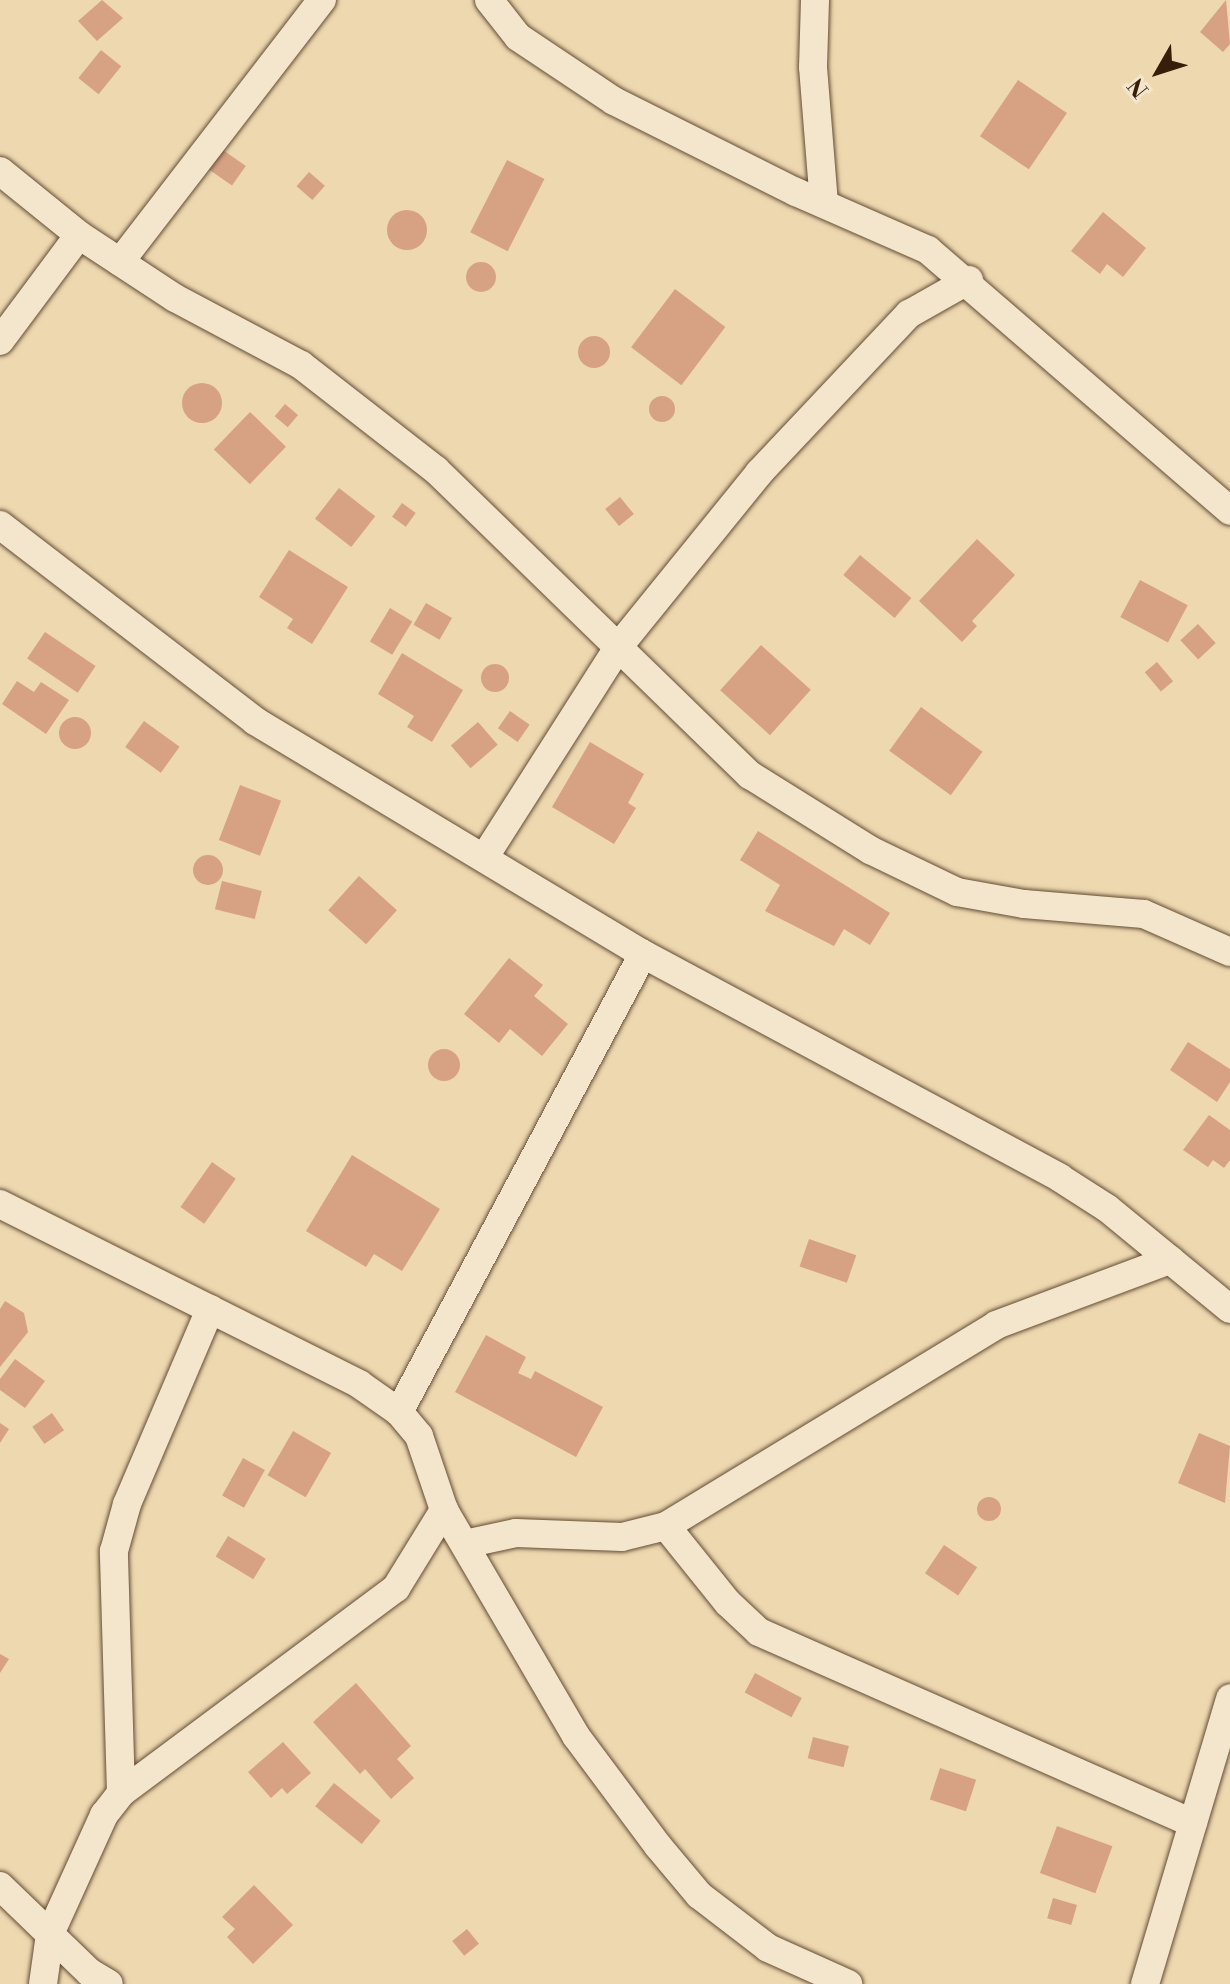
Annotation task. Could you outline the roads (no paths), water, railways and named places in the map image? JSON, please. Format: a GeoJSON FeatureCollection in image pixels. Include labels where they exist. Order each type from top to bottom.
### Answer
{"type":"FeatureCollection","features":[{"type":"Feature","properties":{"kind":"street"},"geometry":{"type":"LineString","coordinates":[[120,262],[322,0]]}},
{"type":"Feature","properties":{"kind":"street"},"geometry":{"type":"LineString","coordinates":[[489,0],[518,37],[614,101],[824,204],[928,250],[969,280],[1230,511]]}},
{"type":"Feature","properties":{"kind":"street"},"geometry":{"type":"LineString","coordinates":[[815,0],[813,67],[824,204]]}},
{"type":"Feature","properties":{"kind":"street"},"geometry":{"type":"LineString","coordinates":[[0,171],[79,235],[175,298],[301,365],[436,470],[750,775],[870,850],[957,892],[1024,904],[1144,914],[1230,952]]}},
{"type":"Feature","properties":{"kind":"street"},"geometry":{"type":"LineString","coordinates":[[0,341],[79,235]]}},
{"type":"Feature","properties":{"kind":"street"},"geometry":{"type":"LineString","coordinates":[[484,858],[619,646],[759,473],[909,314],[969,280]]}},
{"type":"Feature","properties":{"kind":"street"},"geometry":{"type":"LineString","coordinates":[[0,525],[255,721],[643,954],[1060,1178],[1107,1208],[1230,1309]]}},
{"type":"Feature","properties":{"kind":"street"},"geometry":{"type":"LineString","coordinates":[[399,1412],[643,954]]}},
{"type":"Feature","properties":{"kind":"street"},"geometry":{"type":"LineString","coordinates":[[0,1204],[359,1384],[399,1412],[419,1436],[444,1510],[576,1736],[699,1895],[768,1948],[848,1984]]}},
{"type":"Feature","properties":{"kind":"street"},"geometry":{"type":"LineString","coordinates":[[465,1544],[516,1533],[622,1537],[666,1526],[996,1325],[1170,1260]]}},
{"type":"Feature","properties":{"kind":"street"},"geometry":{"type":"LineString","coordinates":[[121,1793],[114,1551],[127,1504],[210,1309]]}},
{"type":"Feature","properties":{"kind":"street"},"geometry":{"type":"LineString","coordinates":[[43,1984],[50,1934],[104,1815],[121,1793],[388,1596],[444,1510]]}},
{"type":"Feature","properties":{"kind":"street"},"geometry":{"type":"LineString","coordinates":[[666,1526],[728,1603],[759,1632],[1193,1823]]}},
{"type":"Feature","properties":{"kind":"street"},"geometry":{"type":"LineString","coordinates":[[1145,1984],[1230,1698]]}},
{"type":"Feature","properties":{"kind":"street"},"geometry":{"type":"LineString","coordinates":[[4,1899],[109,1984]]}}]}
